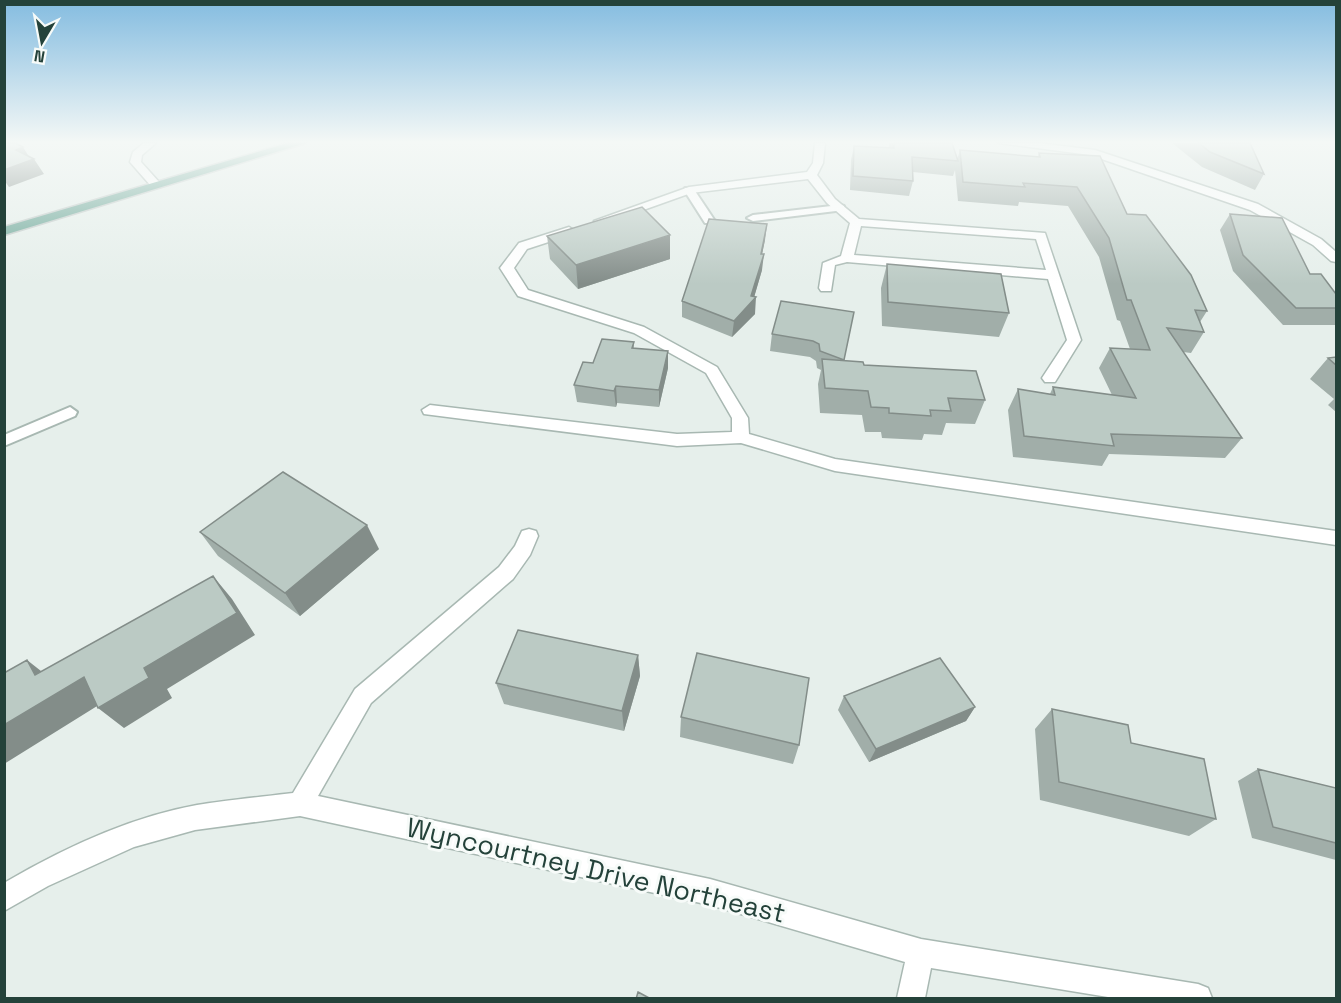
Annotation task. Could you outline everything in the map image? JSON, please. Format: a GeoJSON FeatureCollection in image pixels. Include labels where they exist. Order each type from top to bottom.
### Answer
{"type":"FeatureCollection","features":[{"type":"Feature","properties":{"kind":"main road"},"geometry":{"type":"LineString","coordinates":[[4,231],[136,190]]}},
{"type":"Feature","properties":{"kind":"street"},"geometry":{"type":"LineString","coordinates":[[689,190],[523,246],[507,268],[523,293],[639,330],[712,370],[740,418],[741,437]]}},
{"type":"Feature","properties":{"kind":"street"},"geometry":{"type":"LineString","coordinates":[[824,190],[856,222],[1041,236],[1074,340],[1050,378]]}},
{"type":"Feature","properties":{"kind":"street"},"geometry":{"type":"LineString","coordinates":[[1203,190],[1254,207],[1317,242],[1336,258]]}},
{"type":"Feature","properties":{"kind":"street"},"geometry":{"type":"LineString","coordinates":[[847,258],[856,222]]}},
{"type":"Feature","properties":{"kind":"street"},"geometry":{"type":"LineString","coordinates":[[826,288],[829,263],[847,258],[1054,275]]}},
{"type":"Feature","properties":{"kind":"street"},"geometry":{"type":"LineString","coordinates":[[430,410],[677,440],[741,437],[835,465],[1336,538]]}},
{"type":"Feature","properties":{"kind":"street"},"geometry":{"type":"LineString","coordinates":[[300,804],[363,696],[506,573],[523,550],[529,536]]}},
{"type":"Feature","properties":{"kind":"street","name":"Wyncourtney Drive Northeast"},"geometry":{"type":"LineString","coordinates":[[4,898],[39,877],[132,835],[195,818],[300,804],[710,892],[921,952],[1198,999]]}},
{"type":"Feature","properties":{"kind":"street"},"geometry":{"type":"LineString","coordinates":[[911,999],[921,952]]}},
{"type":"Feature","properties":{"kind":"lane"},"geometry":{"type":"LineString","coordinates":[[689,190],[709,221]]}},
{"type":"Feature","properties":{"kind":"lane"},"geometry":{"type":"LineString","coordinates":[[753,218],[840,208]]}},
{"type":"Feature","properties":{"kind":"lane"},"geometry":{"type":"LineString","coordinates":[[4,441],[70,412]]}},
{"type":"Feature","properties":{"kind":"building"},"geometry":{"type":"Polygon","coordinates":[[[1079,190],[1116,190],[1127,214],[1146,215],[1191,275],[1207,311],[1195,310],[1204,332],[1167,328],[1242,438],[1111,434],[1114,446],[1024,436],[1018,389],[1055,395],[1053,387],[1136,398],[1110,348],[1150,350],[1131,300],[1127,300],[1109,238],[1079,190]]]}},
{"type":"Feature","properties":{"kind":"building"},"geometry":{"type":"Polygon","coordinates":[[[642,207],[670,235],[576,265],[547,236],[642,207]]]}},
{"type":"Feature","properties":{"kind":"building"},"geometry":{"type":"Polygon","coordinates":[[[1230,214],[1282,218],[1310,274],[1321,274],[1336,294],[1336,308],[1296,308],[1243,255],[1230,214]]]}},
{"type":"Feature","properties":{"kind":"building"},"geometry":{"type":"Polygon","coordinates":[[[709,219],[767,224],[761,254],[764,254],[751,296],[756,297],[734,321],[682,301],[709,219]]]}},
{"type":"Feature","properties":{"kind":"building"},"geometry":{"type":"Polygon","coordinates":[[[887,264],[1001,274],[1009,313],[888,302],[887,264]]]}},
{"type":"Feature","properties":{"kind":"building"},"geometry":{"type":"Polygon","coordinates":[[[781,301],[854,312],[844,360],[820,351],[819,344],[813,341],[772,334],[781,301]]]}},
{"type":"Feature","properties":{"kind":"building"},"geometry":{"type":"Polygon","coordinates":[[[602,339],[634,342],[632,348],[668,351],[659,390],[616,386],[614,391],[574,385],[583,362],[593,363],[602,339]]]}},
{"type":"Feature","properties":{"kind":"building"},"geometry":{"type":"Polygon","coordinates":[[[1336,357],[1336,365],[1328,358],[1336,357]]]}},
{"type":"Feature","properties":{"kind":"building"},"geometry":{"type":"Polygon","coordinates":[[[822,359],[863,362],[864,365],[976,371],[985,400],[948,398],[951,411],[930,410],[931,416],[889,413],[889,408],[871,407],[868,391],[825,388],[822,359]]]}},
{"type":"Feature","properties":{"kind":"building"},"geometry":{"type":"Polygon","coordinates":[[[283,472],[367,525],[285,593],[200,532],[283,472]]]}},
{"type":"Feature","properties":{"kind":"building"},"geometry":{"type":"Polygon","coordinates":[[[213,576],[237,613],[144,668],[149,678],[98,708],[84,677],[4,725],[4,673],[27,660],[35,675],[213,576]]]}},
{"type":"Feature","properties":{"kind":"building"},"geometry":{"type":"Polygon","coordinates":[[[518,630],[638,655],[622,711],[496,683],[518,630]]]}},
{"type":"Feature","properties":{"kind":"building"},"geometry":{"type":"Polygon","coordinates":[[[697,653],[809,678],[799,745],[681,717],[697,653]]]}},
{"type":"Feature","properties":{"kind":"building"},"geometry":{"type":"Polygon","coordinates":[[[940,658],[975,707],[876,749],[844,696],[940,658]]]}},
{"type":"Feature","properties":{"kind":"building"},"geometry":{"type":"Polygon","coordinates":[[[1052,709],[1128,725],[1131,743],[1204,759],[1216,819],[1059,782],[1052,709]]]}},
{"type":"Feature","properties":{"kind":"building"},"geometry":{"type":"Polygon","coordinates":[[[1258,769],[1336,788],[1336,843],[1273,827],[1258,769]]]}},
{"type":"Feature","properties":{"kind":"building"},"geometry":{"type":"Polygon","coordinates":[[[638,992],[651,999],[636,999],[638,992]]]}}]}
